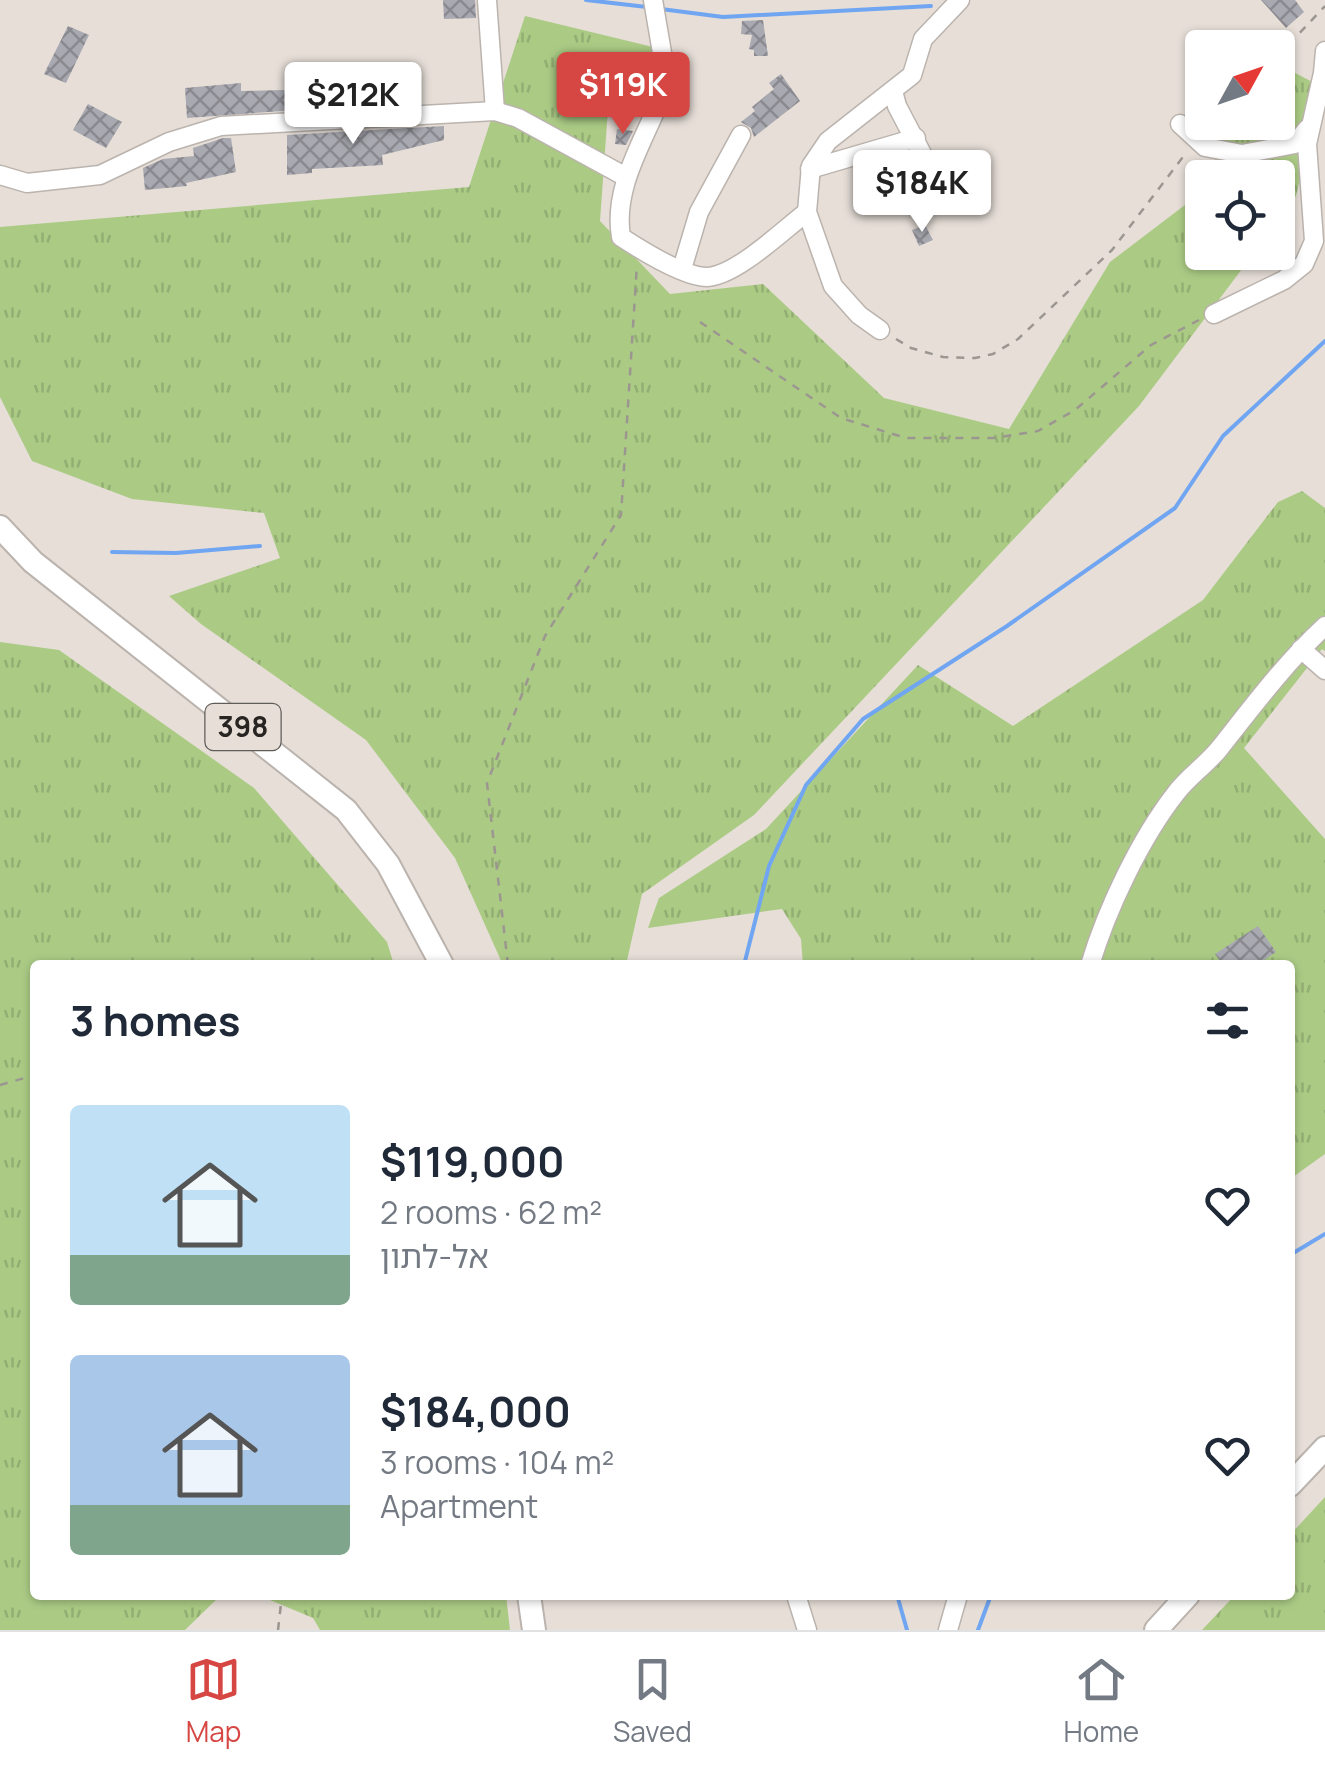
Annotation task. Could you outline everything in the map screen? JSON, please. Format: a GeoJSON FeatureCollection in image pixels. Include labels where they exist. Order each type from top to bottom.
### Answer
{"type":"FeatureCollection","features":[{"type":"Feature","properties":{"kind":"main road","name":"398"},"geometry":{"type":"LineString","coordinates":[[0,527],[33,562],[346,810],[388,864],[439,960]]}},
{"type":"Feature","properties":{"kind":"main road"},"geometry":{"type":"LineString","coordinates":[[1295,1481],[1325,1448]]}},
{"type":"Feature","properties":{"kind":"main road"},"geometry":{"type":"LineString","coordinates":[[530,1600],[534,1630]]}},
{"type":"Feature","properties":{"kind":"main road"},"geometry":{"type":"LineString","coordinates":[[1156,1630],[1183,1600]]}},
{"type":"Feature","properties":{"kind":"street"},"geometry":{"type":"LineString","coordinates":[[487,0],[495,112]]}},
{"type":"Feature","properties":{"kind":"street"},"geometry":{"type":"LineString","coordinates":[[653,0],[665,86],[626,177],[619,223],[622,236],[694,276],[710,277],[732,270],[807,212]]}},
{"type":"Feature","properties":{"kind":"street"},"geometry":{"type":"LineString","coordinates":[[880,330],[859,315],[833,286],[807,212],[810,169],[828,140],[912,75],[924,39],[960,0]]}},
{"type":"Feature","properties":{"kind":"street"},"geometry":{"type":"LineString","coordinates":[[1214,314],[1284,280],[1304,264],[1314,241],[1306,144],[1325,51]]}},
{"type":"Feature","properties":{"kind":"street"},"geometry":{"type":"LineString","coordinates":[[893,91],[942,192]]}},
{"type":"Feature","properties":{"kind":"street"},"geometry":{"type":"LineString","coordinates":[[0,175],[27,183],[100,175],[169,142],[221,126],[495,112],[518,118],[626,177]]}},
{"type":"Feature","properties":{"kind":"street"},"geometry":{"type":"LineString","coordinates":[[1180,124],[1185,129]]}},
{"type":"Feature","properties":{"kind":"street"},"geometry":{"type":"LineString","coordinates":[[1197,140],[1205,147],[1242,154],[1295,144],[1311,124]]}},
{"type":"Feature","properties":{"kind":"street"},"geometry":{"type":"LineString","coordinates":[[682,270],[699,212],[741,135]]}},
{"type":"Feature","properties":{"kind":"street"},"geometry":{"type":"LineString","coordinates":[[810,169],[916,138]]}},
{"type":"Feature","properties":{"kind":"street"},"geometry":{"type":"LineString","coordinates":[[1092,960],[1102,926],[1126,876],[1176,792],[1215,754],[1301,649],[1325,626]]}},
{"type":"Feature","properties":{"kind":"street"},"geometry":{"type":"LineString","coordinates":[[1301,649],[1325,670]]}},
{"type":"Feature","properties":{"kind":"street"},"geometry":{"type":"LineString","coordinates":[[798,1600],[807,1630]]}},
{"type":"Feature","properties":{"kind":"street"},"geometry":{"type":"LineString","coordinates":[[948,1630],[957,1600]]}},
{"type":"Feature","properties":{"kind":"path"},"geometry":{"type":"LineString","coordinates":[[1295,38],[1325,6]]}},
{"type":"Feature","properties":{"kind":"path"},"geometry":{"type":"LineString","coordinates":[[880,330],[912,348],[944,357],[975,358],[1006,347],[1043,318],[1112,250],[1197,140]]}},
{"type":"Feature","properties":{"kind":"path"},"geometry":{"type":"LineString","coordinates":[[507,960],[487,784],[546,636],[621,515],[638,248]]}},
{"type":"Feature","properties":{"kind":"path"},"geometry":{"type":"LineString","coordinates":[[700,322],[841,418],[906,438],[994,438],[1038,432],[1075,410],[1151,344],[1214,314]]}},
{"type":"Feature","properties":{"kind":"path"},"geometry":{"type":"LineString","coordinates":[[0,1085],[30,1076]]}},
{"type":"Feature","properties":{"kind":"path"},"geometry":{"type":"LineString","coordinates":[[278,1630],[281,1600]]}},
{"type":"Feature","properties":{"kind":"green space"},"geometry":{"type":"Polygon","coordinates":[[[525,16],[653,47],[638,97],[609,95],[600,221],[670,294],[763,284],[884,398],[1009,429],[1110,262],[1185,205],[1185,270],[1241,270],[1139,406],[754,815],[642,894],[627,960],[501,960],[455,858],[366,740],[201,624],[169,596],[280,558],[264,513],[132,499],[32,461],[0,397],[0,227],[469,187],[525,16]]]}},
{"type":"Feature","properties":{"kind":"green space"},"geometry":{"type":"Polygon","coordinates":[[[1295,73],[1322,87],[1295,197],[1295,160],[1215,160],[1223,140],[1295,140],[1295,73]]]}},
{"type":"Feature","properties":{"kind":"green space"},"geometry":{"type":"Polygon","coordinates":[[[1302,491],[1325,508],[1325,651],[1322,649],[1244,748],[1325,839],[1325,1154],[1295,1175],[1295,960],[803,960],[801,939],[782,909],[648,928],[659,898],[766,829],[918,665],[1013,726],[1203,600],[1278,502],[1302,491]]]}},
{"type":"Feature","properties":{"kind":"green space"},"geometry":{"type":"Polygon","coordinates":[[[0,642],[59,650],[254,788],[387,942],[392,960],[30,960],[30,1600],[216,1600],[185,1630],[0,1630],[0,642]]]}},
{"type":"Feature","properties":{"kind":"green space"},"geometry":{"type":"Polygon","coordinates":[[[1325,1497],[1325,1630],[1202,1630],[1230,1600],[1295,1600],[1295,1530],[1325,1497]]]}},
{"type":"Feature","properties":{"kind":"green space"},"geometry":{"type":"Polygon","coordinates":[[[270,1600],[507,1600],[510,1630],[320,1630],[313,1618],[270,1600]]]}},
{"type":"Feature","properties":{"kind":"building"},"geometry":{"type":"Polygon","coordinates":[[[443,0],[475,0],[476,18],[444,19],[443,0]]]}},
{"type":"Feature","properties":{"kind":"building"},"geometry":{"type":"Polygon","coordinates":[[[1261,0],[1295,0],[1304,12],[1286,28],[1261,0]]]}},
{"type":"Feature","properties":{"kind":"building"},"geometry":{"type":"Polygon","coordinates":[[[763,20],[768,56],[754,56],[754,50],[749,49],[752,35],[741,34],[742,21],[763,20]]]}},
{"type":"Feature","properties":{"kind":"building"},"geometry":{"type":"Polygon","coordinates":[[[68,26],[89,35],[66,83],[44,74],[68,26]]]}},
{"type":"Feature","properties":{"kind":"building"},"geometry":{"type":"Polygon","coordinates":[[[781,74],[800,101],[754,137],[751,128],[741,122],[774,89],[769,83],[781,74]]]}},
{"type":"Feature","properties":{"kind":"building"},"geometry":{"type":"Polygon","coordinates":[[[241,83],[241,91],[323,89],[324,108],[187,118],[185,88],[241,83]]]}},
{"type":"Feature","properties":{"kind":"building"},"geometry":{"type":"Polygon","coordinates":[[[88,104],[122,122],[106,148],[73,130],[88,104]]]}},
{"type":"Feature","properties":{"kind":"building"},"geometry":{"type":"Polygon","coordinates":[[[444,126],[444,140],[382,155],[383,165],[312,169],[312,173],[287,175],[287,135],[444,126]]]}},
{"type":"Feature","properties":{"kind":"building"},"geometry":{"type":"Polygon","coordinates":[[[617,129],[633,131],[626,145],[615,144],[617,129]]]}},
{"type":"Feature","properties":{"kind":"building"},"geometry":{"type":"Polygon","coordinates":[[[231,138],[236,172],[186,183],[187,186],[145,190],[143,168],[163,159],[194,156],[193,148],[231,138]]]}},
{"type":"Feature","properties":{"kind":"building"},"geometry":{"type":"Polygon","coordinates":[[[895,157],[901,174],[912,169],[917,182],[890,192],[878,162],[895,157]]]}},
{"type":"Feature","properties":{"kind":"building"},"geometry":{"type":"Polygon","coordinates":[[[925,225],[933,240],[919,246],[912,230],[925,225]]]}},
{"type":"Feature","properties":{"kind":"building"},"geometry":{"type":"Polygon","coordinates":[[[1258,926],[1276,952],[1264,960],[1219,960],[1215,954],[1258,926]]]}},
{"type":"Feature","properties":{"kind":"waterway"},"geometry":{"type":"LineString","coordinates":[[586,0],[647,7]]}},
{"type":"Feature","properties":{"kind":"waterway"},"geometry":{"type":"LineString","coordinates":[[661,9],[723,17],[931,6]]}},
{"type":"Feature","properties":{"kind":"waterway"},"geometry":{"type":"LineString","coordinates":[[745,960],[769,866],[806,785],[863,719],[1007,626],[1175,508],[1223,436],[1325,341]]}},
{"type":"Feature","properties":{"kind":"waterway"},"geometry":{"type":"LineString","coordinates":[[112,552],[176,553],[260,546]]}},
{"type":"Feature","properties":{"kind":"waterway"},"geometry":{"type":"LineString","coordinates":[[1295,1252],[1325,1234]]}},
{"type":"Feature","properties":{"kind":"waterway"},"geometry":{"type":"LineString","coordinates":[[898,1600],[907,1630]]}},
{"type":"Feature","properties":{"kind":"waterway"},"geometry":{"type":"LineString","coordinates":[[978,1630],[989,1600]]}}]}
